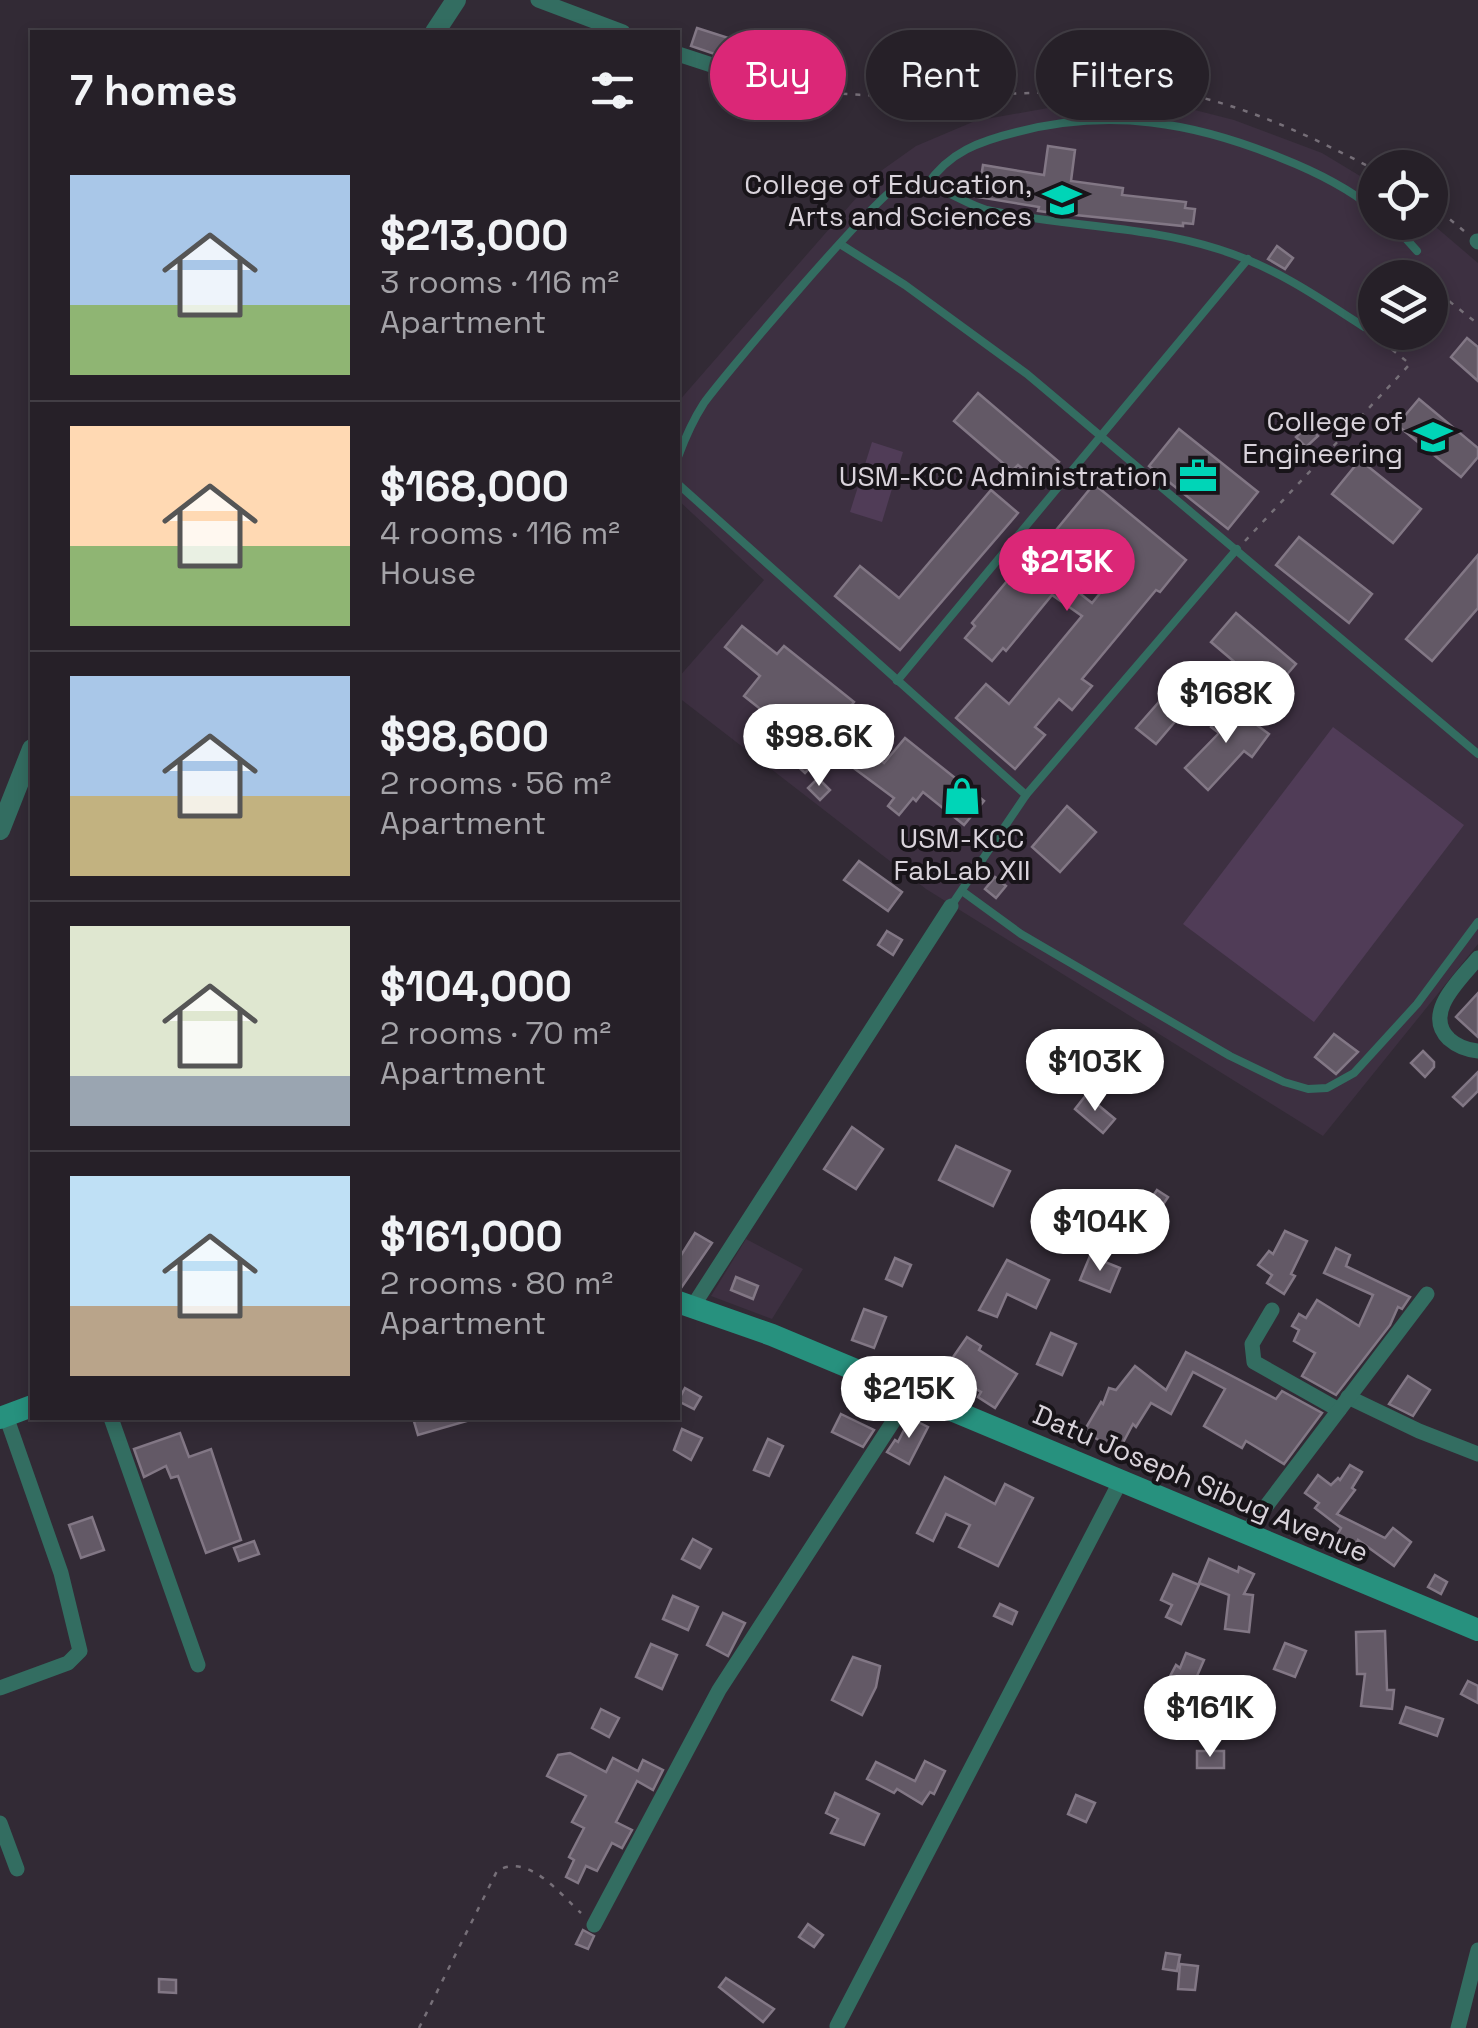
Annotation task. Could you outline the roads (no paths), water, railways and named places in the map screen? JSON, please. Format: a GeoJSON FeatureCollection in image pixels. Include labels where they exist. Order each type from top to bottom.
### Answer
{"type":"FeatureCollection","features":[{"type":"Feature","properties":{"kind":"main road","name":"Datu Joseph Sibug Avenue"},"geometry":{"type":"LineString","coordinates":[[685,1304],[772,1335],[1478,1630]]}},
{"type":"Feature","properties":{"kind":"main road"},"geometry":{"type":"LineString","coordinates":[[3,1417],[30,1407]]}},
{"type":"Feature","properties":{"kind":"street"},"geometry":{"type":"LineString","coordinates":[[436,30],[456,0]]}},
{"type":"Feature","properties":{"kind":"street"},"geometry":{"type":"LineString","coordinates":[[538,0],[618,30]]}},
{"type":"Feature","properties":{"kind":"street"},"geometry":{"type":"LineString","coordinates":[[680,55],[710,64]]}},
{"type":"Feature","properties":{"kind":"street"},"geometry":{"type":"LineString","coordinates":[[0,830],[30,754]]}},
{"type":"Feature","properties":{"kind":"street"},"geometry":{"type":"LineString","coordinates":[[685,1304],[952,906]]}},
{"type":"Feature","properties":{"kind":"street"},"geometry":{"type":"LineString","coordinates":[[1478,958],[1447,998],[1438,1020],[1454,1044],[1478,1050]]}},
{"type":"Feature","properties":{"kind":"street"},"geometry":{"type":"LineString","coordinates":[[1244,1534],[1427,1294]]}},
{"type":"Feature","properties":{"kind":"street"},"geometry":{"type":"LineString","coordinates":[[1272,1310],[1252,1344],[1254,1362],[1344,1403],[1478,1454]]}},
{"type":"Feature","properties":{"kind":"street"},"geometry":{"type":"LineString","coordinates":[[594,1925],[719,1690],[911,1394]]}},
{"type":"Feature","properties":{"kind":"street"},"geometry":{"type":"LineString","coordinates":[[0,1688],[68,1663],[80,1651],[61,1573],[3,1417]]}},
{"type":"Feature","properties":{"kind":"street"},"geometry":{"type":"LineString","coordinates":[[112,1420],[198,1665]]}},
{"type":"Feature","properties":{"kind":"street"},"geometry":{"type":"LineString","coordinates":[[836,2026],[1120,1482]]}},
{"type":"Feature","properties":{"kind":"street"},"geometry":{"type":"LineString","coordinates":[[0,1823],[17,1870]]}},
{"type":"Feature","properties":{"kind":"street"},"geometry":{"type":"LineString","coordinates":[[1458,2028],[1478,1950]]}},
{"type":"Feature","properties":{"kind":"lane"},"geometry":{"type":"LineString","coordinates":[[928,186],[937,170],[958,152],[996,137],[1058,125],[1145,120],[1180,124],[1258,148],[1312,170],[1358,199]]}},
{"type":"Feature","properties":{"kind":"lane"},"geometry":{"type":"LineString","coordinates":[[680,453],[706,400],[895,186],[915,183],[987,210],[1164,236],[1248,259],[1286,276],[1358,323]]}},
{"type":"Feature","properties":{"kind":"lane"},"geometry":{"type":"LineString","coordinates":[[1407,240],[1417,251]]}},
{"type":"Feature","properties":{"kind":"lane"},"geometry":{"type":"LineString","coordinates":[[840,244],[962,325],[1102,436],[1478,754]]}},
{"type":"Feature","properties":{"kind":"lane"},"geometry":{"type":"LineString","coordinates":[[898,681],[1248,259]]}},
{"type":"Feature","properties":{"kind":"lane"},"geometry":{"type":"LineString","coordinates":[[680,486],[1026,795]]}},
{"type":"Feature","properties":{"kind":"lane"},"geometry":{"type":"LineString","coordinates":[[952,906],[1026,795],[1238,549]]}},
{"type":"Feature","properties":{"kind":"lane"},"geometry":{"type":"LineString","coordinates":[[962,890],[1021,934],[1214,1046],[1284,1082],[1308,1089],[1328,1088],[1354,1072],[1416,1004],[1478,922]]}},
{"type":"Feature","properties":{"kind":"place","name":"College of Education, Arts and Sciences"},"geometry":{"type":"Point","coordinates":[1062,200]}},
{"type":"Feature","properties":{"kind":"place","name":"College of Engineering"},"geometry":{"type":"Point","coordinates":[1433,437]}},
{"type":"Feature","properties":{"kind":"place","name":"USM-KCC Administration"},"geometry":{"type":"Point","coordinates":[1198,476]}},
{"type":"Feature","properties":{"kind":"place","name":"USM-KCC FabLab XII"},"geometry":{"type":"Point","coordinates":[962,796]}}]}
